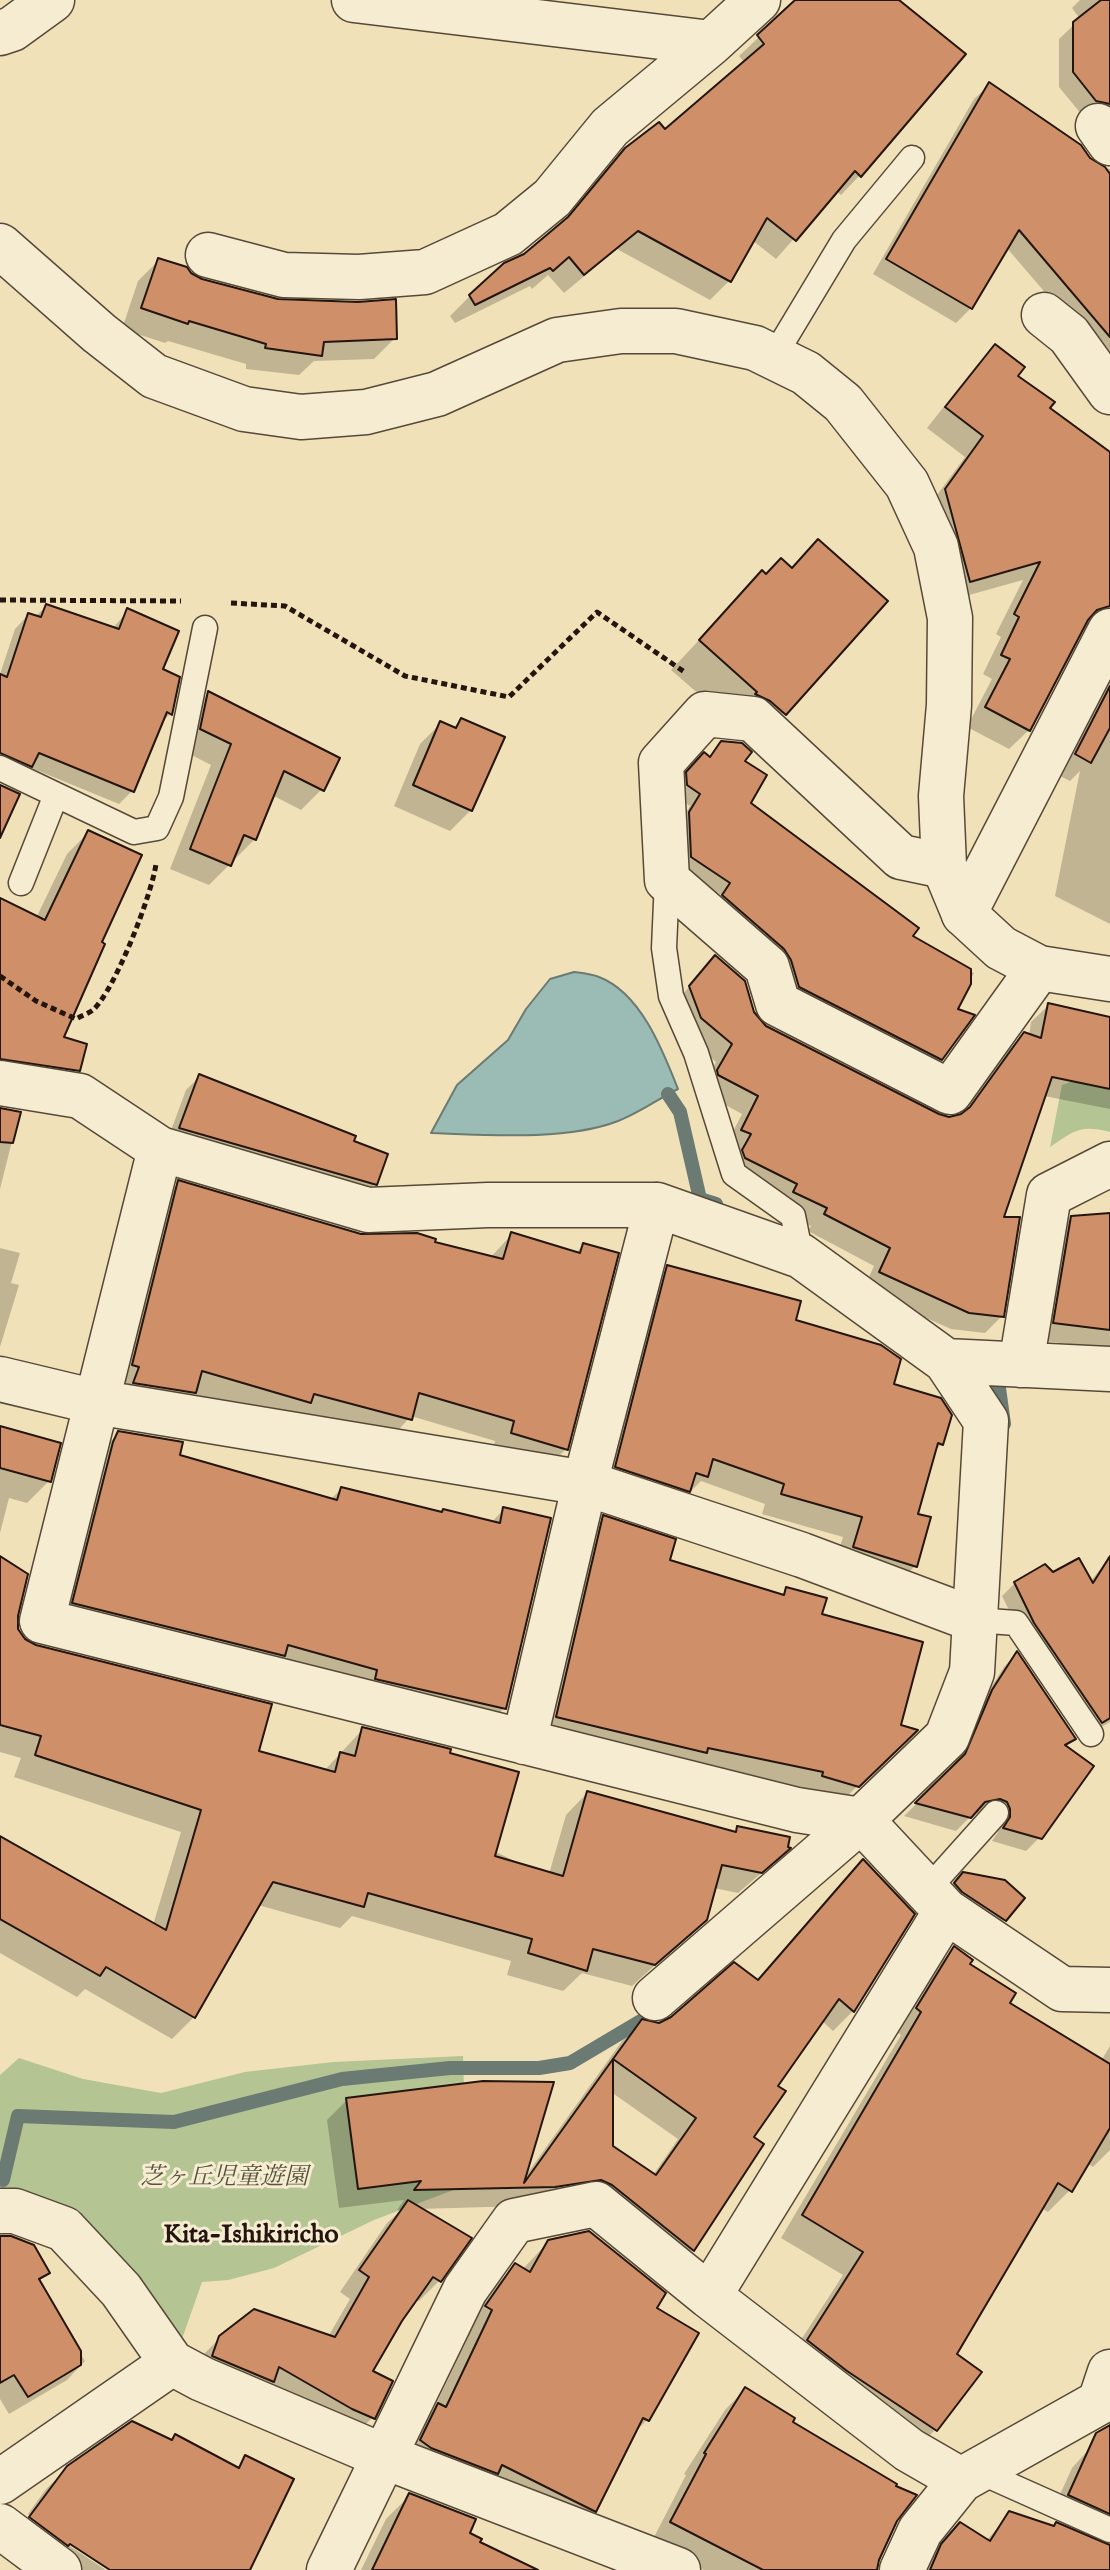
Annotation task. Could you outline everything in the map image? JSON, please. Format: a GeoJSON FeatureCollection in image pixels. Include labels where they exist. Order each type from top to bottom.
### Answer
{"type":"FeatureCollection","features":[{"type":"Feature","properties":{"kind":"street"},"geometry":{"type":"LineString","coordinates":[[0,33],[12,29],[52,0]]}},
{"type":"Feature","properties":{"kind":"street"},"geometry":{"type":"LineString","coordinates":[[354,0],[711,43]]}},
{"type":"Feature","properties":{"kind":"street"},"geometry":{"type":"LineString","coordinates":[[208,255],[284,275],[359,277],[425,272],[508,234],[552,198],[610,127],[758,0]]}},
{"type":"Feature","properties":{"kind":"street"},"geometry":{"type":"LineString","coordinates":[[0,246],[99,333],[154,376],[244,409],[301,417],[366,412],[437,394],[557,340],[621,331],[676,331],[755,348],[806,373],[843,403],[907,484],[936,547],[950,618],[949,705],[941,796],[944,866],[964,914],[1001,948],[1039,968],[1110,979]]}},
{"type":"Feature","properties":{"kind":"street"},"geometry":{"type":"LineString","coordinates":[[1044,315],[1069,335],[1110,392]]}},
{"type":"Feature","properties":{"kind":"street"},"geometry":{"type":"LineString","coordinates":[[964,914],[1110,631]]}},
{"type":"Feature","properties":{"kind":"street"},"geometry":{"type":"LineString","coordinates":[[944,866],[901,857],[753,719],[705,714],[661,763],[667,880],[767,967],[778,1004],[950,1092],[1039,968]]}},
{"type":"Feature","properties":{"kind":"street"},"geometry":{"type":"LineString","coordinates":[[0,1083],[80,1096],[160,1149],[368,1210],[488,1205],[657,1205],[801,1256],[946,1361],[986,1421],[995,1622],[947,1737],[861,1820],[655,1998]]}},
{"type":"Feature","properties":{"kind":"street"},"geometry":{"type":"LineString","coordinates":[[160,1149],[42,1621],[797,1810],[861,1820],[936,1900],[1062,1989],[1110,1990]]}},
{"type":"Feature","properties":{"kind":"street"},"geometry":{"type":"LineString","coordinates":[[1021,1365],[1049,1195],[1110,1164]]}},
{"type":"Feature","properties":{"kind":"street"},"geometry":{"type":"LineString","coordinates":[[524,1742],[585,1483],[657,1205]]}},
{"type":"Feature","properties":{"kind":"street"},"geometry":{"type":"LineString","coordinates":[[946,1361],[1110,1369]]}},
{"type":"Feature","properties":{"kind":"street"},"geometry":{"type":"LineString","coordinates":[[0,1379],[96,1402],[585,1483],[995,1622]]}},
{"type":"Feature","properties":{"kind":"street"},"geometry":{"type":"LineString","coordinates":[[709,2296],[936,1900]]}},
{"type":"Feature","properties":{"kind":"street"},"geometry":{"type":"LineString","coordinates":[[329,2570],[465,2290],[514,2221],[596,2204],[709,2296],[909,2450],[969,2476]]}},
{"type":"Feature","properties":{"kind":"street"},"geometry":{"type":"LineString","coordinates":[[0,2211],[15,2211],[64,2229],[121,2290],[172,2363],[202,2379],[383,2456],[678,2570]]}},
{"type":"Feature","properties":{"kind":"street"},"geometry":{"type":"LineString","coordinates":[[0,2482],[172,2363]]}},
{"type":"Feature","properties":{"kind":"street"},"geometry":{"type":"LineString","coordinates":[[902,2570],[920,2531],[969,2476],[1100,2402],[1110,2372]]}},
{"type":"Feature","properties":{"kind":"street"},"geometry":{"type":"LineString","coordinates":[[0,2526],[59,2570]]}},
{"type":"Feature","properties":{"kind":"lane"},"geometry":{"type":"LineString","coordinates":[[773,358],[844,240],[912,158]]}},
{"type":"Feature","properties":{"kind":"lane"},"geometry":{"type":"LineString","coordinates":[[0,768],[134,832],[157,828],[171,797],[205,628]]}},
{"type":"Feature","properties":{"kind":"lane"},"geometry":{"type":"LineString","coordinates":[[21,883],[56,795]]}},
{"type":"Feature","properties":{"kind":"lane"},"geometry":{"type":"LineString","coordinates":[[667,880],[664,948],[671,996],[696,1053],[734,1174],[793,1216],[801,1256]]}},
{"type":"Feature","properties":{"kind":"lane"},"geometry":{"type":"LineString","coordinates":[[995,1622],[1091,1734]]}},
{"type":"Feature","properties":{"kind":"lane"},"geometry":{"type":"LineString","coordinates":[[936,1900],[996,1813]]}},
{"type":"Feature","properties":{"kind":"lane"},"geometry":{"type":"LineString","coordinates":[[969,2476],[1110,2530]]}},
{"type":"Feature","properties":{"kind":"path"},"geometry":{"type":"LineString","coordinates":[[0,600],[185,601]]}},
{"type":"Feature","properties":{"kind":"path"},"geometry":{"type":"LineString","coordinates":[[228,602],[285,606],[405,676],[509,697],[597,612],[688,675]]}},
{"type":"Feature","properties":{"kind":"path"},"geometry":{"type":"LineString","coordinates":[[0,976],[36,1001],[76,1019],[94,1009],[123,962],[145,902],[156,868],[157,828]]}},
{"type":"Feature","properties":{"kind":"green space"},"geometry":{"type":"Polygon","coordinates":[[[1085,1077],[1110,1081],[1110,1132],[1078,1130],[1050,1147],[1062,1085],[1085,1077]]]}},
{"type":"Feature","properties":{"kind":"green space","name":"芝ヶ丘児童遊園"},"geometry":{"type":"Polygon","coordinates":[[[463,2056],[467,2185],[374,2220],[274,2268],[228,2280],[202,2282],[176,2356],[0,2197],[0,2075],[19,2058],[83,2079],[161,2093],[245,2072],[333,2062],[463,2056]]]}},
{"type":"Feature","properties":{"kind":"water"},"geometry":{"type":"Polygon","coordinates":[[[574,972],[599,977],[627,996],[649,1025],[678,1089],[618,1121],[575,1132],[526,1135],[431,1133],[457,1085],[508,1040],[526,1009],[550,979],[574,972]]]}},
{"type":"Feature","properties":{"kind":"building"},"geometry":{"type":"Polygon","coordinates":[[[795,0],[899,0],[966,54],[861,177],[855,171],[796,241],[767,218],[731,282],[638,231],[584,275],[569,257],[553,271],[550,268],[475,305],[469,295],[504,263],[524,254],[568,217],[625,148],[659,122],[665,129],[764,44],[757,35],[795,0]]]}},
{"type":"Feature","properties":{"kind":"building"},"geometry":{"type":"Polygon","coordinates":[[[1101,0],[1110,0],[1110,104],[1096,101],[1073,72],[1073,22],[1101,0]]]}},
{"type":"Feature","properties":{"kind":"building"},"geometry":{"type":"Polygon","coordinates":[[[989,82],[1081,145],[1090,158],[1110,174],[1110,337],[1019,230],[972,309],[886,259],[989,82]]]}},
{"type":"Feature","properties":{"kind":"building"},"geometry":{"type":"Polygon","coordinates":[[[158,258],[187,267],[202,279],[278,299],[358,302],[396,299],[397,339],[324,342],[322,356],[265,348],[266,344],[189,321],[188,324],[141,308],[158,258]]]}},
{"type":"Feature","properties":{"kind":"building"},"geometry":{"type":"Polygon","coordinates":[[[995,344],[1025,367],[1018,376],[1055,402],[1050,408],[1110,452],[1110,606],[1097,610],[1088,620],[1030,731],[985,707],[1010,659],[1001,655],[1019,617],[1014,614],[1040,562],[970,582],[945,489],[983,436],[945,407],[995,344]]]}},
{"type":"Feature","properties":{"kind":"building"},"geometry":{"type":"Polygon","coordinates":[[[818,539],[888,601],[786,715],[770,701],[755,694],[757,692],[699,640],[762,570],[766,574],[781,558],[792,568],[818,539]]]}},
{"type":"Feature","properties":{"kind":"building"},"geometry":{"type":"Polygon","coordinates":[[[46,604],[119,629],[127,608],[179,631],[163,669],[180,677],[172,715],[167,712],[134,792],[39,753],[32,767],[0,753],[0,674],[7,677],[28,613],[41,617],[46,604]]]}},
{"type":"Feature","properties":{"kind":"building"},"geometry":{"type":"Polygon","coordinates":[[[1110,686],[1110,728],[1091,763],[1075,754],[1110,686]]]}},
{"type":"Feature","properties":{"kind":"building"},"geometry":{"type":"Polygon","coordinates":[[[208,691],[340,758],[324,791],[284,771],[256,840],[244,835],[231,866],[190,849],[231,744],[200,729],[208,691]]]}},
{"type":"Feature","properties":{"kind":"building"},"geometry":{"type":"Polygon","coordinates":[[[461,718],[505,737],[472,811],[413,785],[440,721],[456,728],[461,718]]]}},
{"type":"Feature","properties":{"kind":"building"},"geometry":{"type":"Polygon","coordinates":[[[721,741],[742,743],[752,752],[745,761],[767,775],[751,803],[919,928],[913,936],[971,969],[971,984],[958,1009],[975,1015],[942,1060],[799,987],[791,960],[784,949],[722,895],[730,883],[691,857],[689,812],[700,794],[687,785],[686,772],[704,752],[710,757],[721,741]]]}},
{"type":"Feature","properties":{"kind":"building"},"geometry":{"type":"Polygon","coordinates":[[[0,785],[20,794],[0,838],[0,785]]]}},
{"type":"Feature","properties":{"kind":"building"},"geometry":{"type":"Polygon","coordinates":[[[88,830],[142,855],[102,942],[105,944],[64,1037],[87,1044],[80,1071],[0,1059],[0,898],[45,920],[88,830]]]}},
{"type":"Feature","properties":{"kind":"building"},"geometry":{"type":"Polygon","coordinates":[[[715,955],[745,981],[754,1012],[766,1026],[949,1117],[961,1114],[970,1107],[1024,1032],[1041,1038],[1048,1003],[1110,1017],[1110,1089],[1052,1077],[1004,1217],[1020,1217],[1004,1317],[969,1313],[879,1272],[890,1248],[824,1214],[827,1208],[793,1192],[797,1184],[745,1158],[742,1150],[751,1134],[741,1130],[758,1096],[718,1075],[717,1070],[732,1044],[701,1018],[689,986],[715,955]]]}},
{"type":"Feature","properties":{"kind":"building"},"geometry":{"type":"Polygon","coordinates":[[[199,1074],[356,1136],[354,1141],[388,1154],[377,1185],[179,1128],[199,1074]]]}},
{"type":"Feature","properties":{"kind":"building"},"geometry":{"type":"Polygon","coordinates":[[[0,1108],[21,1112],[13,1143],[0,1142],[0,1108]]]}},
{"type":"Feature","properties":{"kind":"building"},"geometry":{"type":"Polygon","coordinates":[[[178,1180],[361,1234],[417,1233],[436,1239],[435,1242],[503,1259],[511,1232],[580,1253],[583,1243],[619,1253],[568,1450],[511,1433],[514,1421],[419,1393],[412,1420],[314,1394],[311,1403],[202,1371],[196,1393],[133,1383],[139,1367],[132,1365],[178,1180]]]}},
{"type":"Feature","properties":{"kind":"building"},"geometry":{"type":"Polygon","coordinates":[[[1110,1213],[1110,1330],[1053,1323],[1071,1216],[1110,1213]]]}},
{"type":"Feature","properties":{"kind":"building"},"geometry":{"type":"Polygon","coordinates":[[[667,1265],[801,1301],[796,1320],[881,1345],[901,1359],[894,1384],[941,1398],[952,1415],[943,1445],[938,1443],[918,1514],[931,1517],[917,1567],[853,1547],[862,1517],[781,1494],[784,1484],[713,1459],[708,1477],[696,1473],[690,1492],[615,1467],[667,1265]]]}},
{"type":"Feature","properties":{"kind":"building"},"geometry":{"type":"Polygon","coordinates":[[[0,1426],[61,1443],[51,1482],[0,1468],[0,1426]]]}},
{"type":"Feature","properties":{"kind":"building"},"geometry":{"type":"Polygon","coordinates":[[[118,1431],[183,1442],[180,1455],[337,1500],[341,1487],[500,1523],[503,1507],[551,1518],[506,1709],[375,1679],[377,1670],[288,1645],[285,1656],[72,1603],[118,1431]]]}},
{"type":"Feature","properties":{"kind":"building"},"geometry":{"type":"Polygon","coordinates":[[[603,1515],[676,1539],[670,1560],[784,1595],[786,1587],[827,1598],[822,1614],[923,1642],[901,1725],[918,1730],[859,1787],[822,1776],[823,1772],[708,1748],[707,1753],[556,1717],[603,1515]]]}},
{"type":"Feature","properties":{"kind":"building"},"geometry":{"type":"Polygon","coordinates":[[[0,1556],[28,1574],[18,1616],[18,1629],[25,1639],[36,1645],[272,1704],[259,1751],[335,1772],[340,1752],[355,1756],[362,1727],[451,1749],[450,1753],[519,1772],[495,1856],[563,1876],[587,1791],[736,1832],[737,1826],[790,1837],[788,1847],[791,1848],[762,1873],[722,1865],[707,1920],[655,1965],[593,1949],[587,1971],[528,1953],[532,1939],[368,1893],[364,1907],[273,1882],[195,2018],[106,1967],[100,1976],[0,1919],[0,1836],[166,1930],[201,1810],[35,1755],[41,1736],[0,1725],[0,1556]]]}},
{"type":"Feature","properties":{"kind":"building"},"geometry":{"type":"Polygon","coordinates":[[[1110,1556],[1110,1718],[1102,1723],[1034,1623],[1014,1582],[1045,1564],[1053,1572],[1079,1558],[1093,1583],[1110,1556]]]}},
{"type":"Feature","properties":{"kind":"building"},"geometry":{"type":"Polygon","coordinates":[[[1017,1651],[1076,1739],[1065,1745],[1094,1766],[1042,1839],[1003,1828],[1010,1817],[1010,1809],[1007,1802],[1000,1799],[985,1802],[971,1818],[915,1803],[965,1754],[992,1690],[1017,1651]]]}},
{"type":"Feature","properties":{"kind":"building"},"geometry":{"type":"Polygon","coordinates":[[[863,1859],[915,1914],[854,2012],[839,1999],[778,2086],[786,2091],[754,2137],[764,2144],[694,2251],[612,2185],[601,2180],[555,2187],[414,2190],[421,2181],[358,2189],[346,2098],[483,2081],[554,2082],[524,2183],[613,2059],[642,2019],[659,2023],[671,2017],[734,1962],[758,1980],[863,1859]],[[613,2059],[613,2146],[656,2175],[696,2118],[613,2059]]]}},
{"type":"Feature","properties":{"kind":"building"},"geometry":{"type":"Polygon","coordinates":[[[963,1872],[1005,1880],[1025,1898],[1006,1921],[962,1892],[954,1883],[963,1872]]]}},
{"type":"Feature","properties":{"kind":"building"},"geometry":{"type":"Polygon","coordinates":[[[954,1946],[973,1960],[970,1964],[1016,1993],[1010,2003],[1110,2064],[1110,2128],[1072,2192],[1058,2183],[957,2354],[982,2372],[937,2431],[847,2371],[807,2340],[863,2252],[802,2215],[921,2012],[916,2008],[954,1946]]]}},
{"type":"Feature","properties":{"kind":"building"},"geometry":{"type":"Polygon","coordinates":[[[408,2200],[472,2238],[441,2282],[433,2277],[402,2321],[373,2371],[393,2381],[375,2419],[279,2367],[274,2382],[212,2356],[219,2336],[254,2309],[335,2337],[369,2277],[359,2270],[408,2200]]]}},
{"type":"Feature","properties":{"kind":"building"},"geometry":{"type":"Polygon","coordinates":[[[589,2231],[666,2293],[657,2308],[699,2333],[649,2421],[643,2418],[596,2512],[502,2465],[498,2474],[431,2448],[420,2440],[438,2403],[446,2407],[492,2310],[485,2306],[515,2263],[530,2272],[548,2240],[589,2231]]]}},
{"type":"Feature","properties":{"kind":"building"},"geometry":{"type":"Polygon","coordinates":[[[0,2236],[11,2236],[34,2245],[50,2273],[39,2279],[81,2351],[81,2365],[28,2397],[14,2375],[0,2383],[0,2236]]]}},
{"type":"Feature","properties":{"kind":"building"},"geometry":{"type":"Polygon","coordinates":[[[745,2387],[795,2418],[793,2422],[896,2486],[917,2495],[897,2521],[877,2570],[763,2570],[670,2522],[704,2453],[745,2387]]]}},
{"type":"Feature","properties":{"kind":"building"},"geometry":{"type":"Polygon","coordinates":[[[132,2421],[172,2440],[175,2434],[239,2468],[245,2455],[294,2479],[250,2570],[110,2570],[70,2544],[68,2546],[29,2517],[67,2466],[132,2421]]]}},
{"type":"Feature","properties":{"kind":"building"},"geometry":{"type":"Polygon","coordinates":[[[1110,2425],[1110,2514],[1068,2495],[1096,2433],[1110,2425]]]}},
{"type":"Feature","properties":{"kind":"building"},"geometry":{"type":"Polygon","coordinates":[[[409,2493],[476,2519],[470,2533],[482,2539],[480,2542],[538,2570],[372,2570],[409,2493]]]}},
{"type":"Feature","properties":{"kind":"building"},"geometry":{"type":"Polygon","coordinates":[[[1009,2511],[1054,2526],[1056,2522],[1110,2545],[1110,2570],[930,2570],[941,2544],[960,2522],[990,2541],[1009,2511]]]}},
{"type":"Feature","properties":{"kind":"waterway"},"geometry":{"type":"LineString","coordinates":[[668,1094],[680,1112],[700,1199],[716,1204]]}},
{"type":"Feature","properties":{"kind":"waterway"},"geometry":{"type":"LineString","coordinates":[[998,1381],[1004,1424]]}},
{"type":"Feature","properties":{"kind":"waterway"},"geometry":{"type":"LineString","coordinates":[[3,2180],[18,2116],[174,2122],[342,2079],[450,2068],[539,2068],[570,2063],[661,2009]]}},
{"type":"Feature","properties":{"kind":"district","name":"Kita-Ishikiricho"},"geometry":{"type":"Point","coordinates":[251,2237]}}]}
